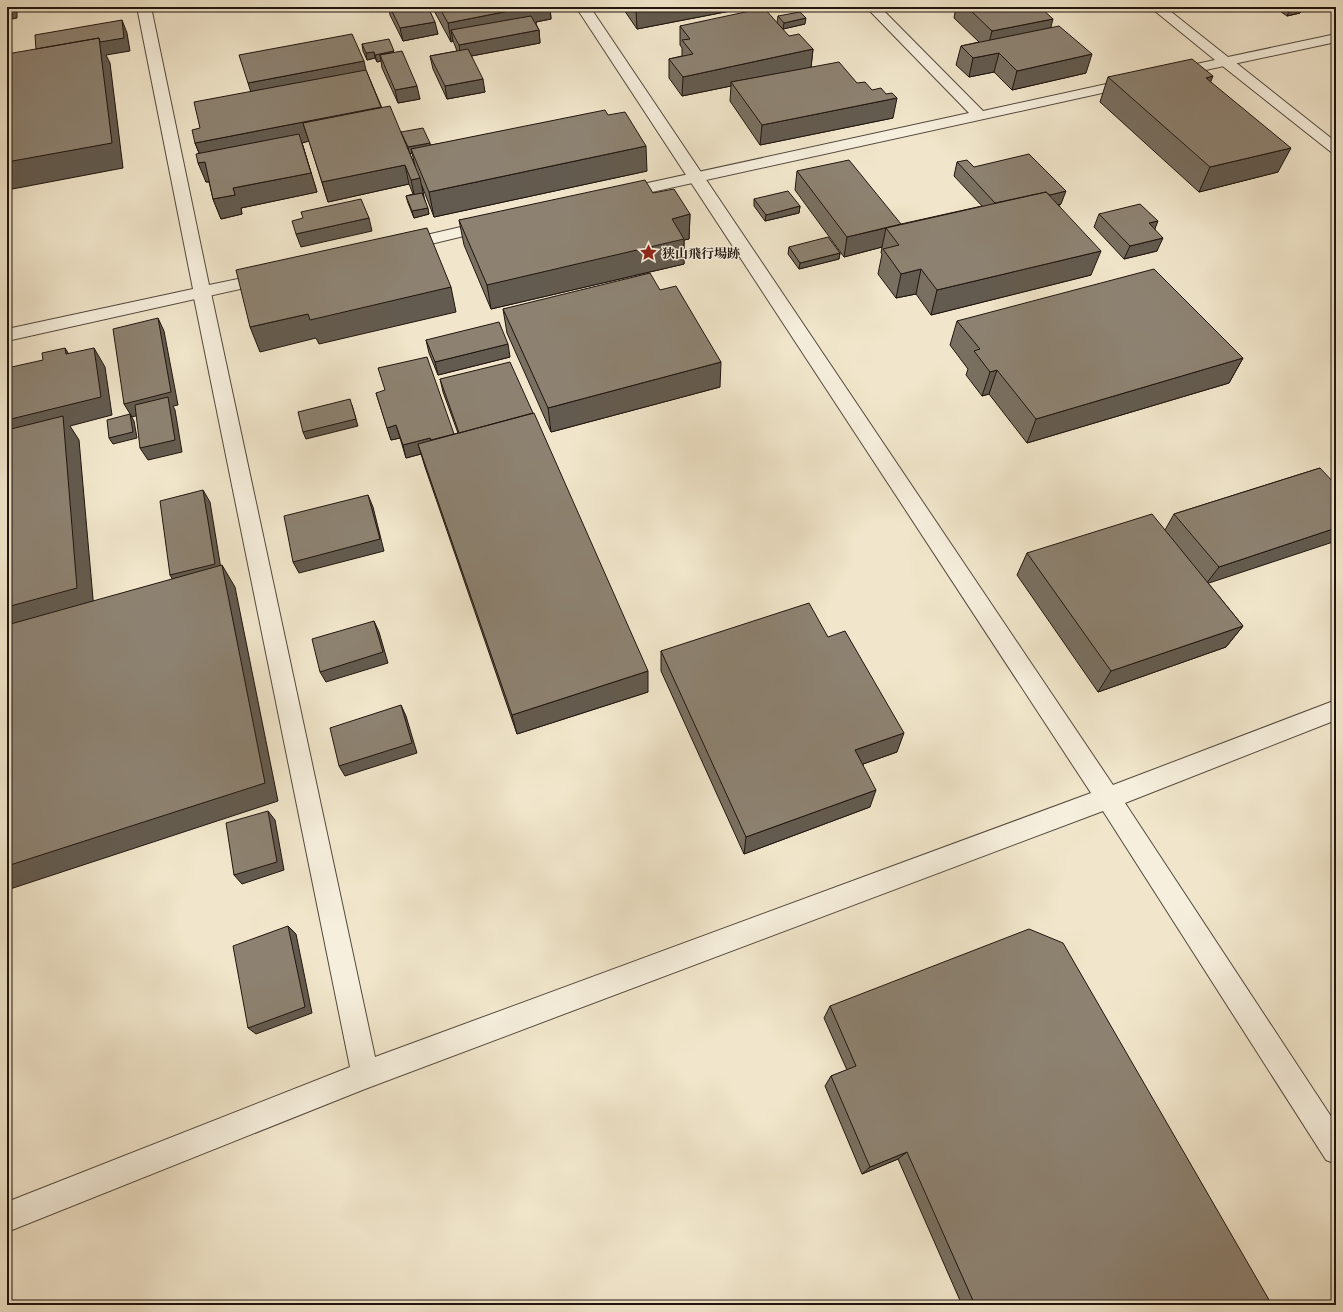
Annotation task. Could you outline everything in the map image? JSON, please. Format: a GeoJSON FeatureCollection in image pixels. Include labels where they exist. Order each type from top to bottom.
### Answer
{"type":"FeatureCollection","features":[{"type":"Feature","properties":{"kind":"street"},"geometry":{"type":"LineString","coordinates":[[144,7],[365,1075]]}},
{"type":"Feature","properties":{"kind":"street"},"geometry":{"type":"LineString","coordinates":[[583,7],[1108,798],[1336,1150]]}},
{"type":"Feature","properties":{"kind":"street"},"geometry":{"type":"LineString","coordinates":[[874,7],[980,116]]}},
{"type":"Feature","properties":{"kind":"street"},"geometry":{"type":"LineString","coordinates":[[1157,7],[1336,149]]}},
{"type":"Feature","properties":{"kind":"street"},"geometry":{"type":"LineString","coordinates":[[603,198],[695,176],[980,116],[1225,61],[1336,38]]}},
{"type":"Feature","properties":{"kind":"street"},"geometry":{"type":"LineString","coordinates":[[387,249],[502,222]]}},
{"type":"Feature","properties":{"kind":"street"},"geometry":{"type":"LineString","coordinates":[[7,335],[279,275]]}},
{"type":"Feature","properties":{"kind":"street"},"geometry":{"type":"LineString","coordinates":[[7,1217],[365,1075],[1108,798],[1336,710]]}},
{"type":"Feature","properties":{"kind":"building"},"geometry":{"type":"Polygon","coordinates":[[[390,7],[428,7],[435,22],[400,28],[390,7]]]}},
{"type":"Feature","properties":{"kind":"building"},"geometry":{"type":"Polygon","coordinates":[[[439,7],[529,7],[448,23],[439,7]]]}},
{"type":"Feature","properties":{"kind":"building"},"geometry":{"type":"Polygon","coordinates":[[[634,7],[652,7],[636,10],[634,7]]]}},
{"type":"Feature","properties":{"kind":"building"},"geometry":{"type":"Polygon","coordinates":[[[967,7],[1040,7],[1053,19],[992,31],[967,7]]]}},
{"type":"Feature","properties":{"kind":"building"},"geometry":{"type":"Polygon","coordinates":[[[764,8],[789,36],[799,34],[813,49],[683,77],[669,59],[693,54],[682,40],[690,39],[680,26],[764,8]]]}},
{"type":"Feature","properties":{"kind":"building"},"geometry":{"type":"Polygon","coordinates":[[[800,12],[806,18],[784,23],[778,16],[800,12]]]}},
{"type":"Feature","properties":{"kind":"building"},"geometry":{"type":"Polygon","coordinates":[[[531,16],[539,30],[459,45],[451,30],[531,16]]]}},
{"type":"Feature","properties":{"kind":"building"},"geometry":{"type":"Polygon","coordinates":[[[122,20],[124,38],[100,42],[99,38],[36,49],[35,35],[122,20]]]}},
{"type":"Feature","properties":{"kind":"building"},"geometry":{"type":"Polygon","coordinates":[[[1059,26],[1092,54],[1017,71],[999,53],[973,58],[961,46],[1059,26]]]}},
{"type":"Feature","properties":{"kind":"building"},"geometry":{"type":"Polygon","coordinates":[[[352,34],[364,61],[248,83],[239,55],[352,34]]]}},
{"type":"Feature","properties":{"kind":"building"},"geometry":{"type":"Polygon","coordinates":[[[99,38],[112,143],[7,162],[7,54],[99,38]]]}},
{"type":"Feature","properties":{"kind":"building"},"geometry":{"type":"Polygon","coordinates":[[[389,39],[394,51],[375,55],[374,52],[366,53],[362,44],[389,39]]]}},
{"type":"Feature","properties":{"kind":"building"},"geometry":{"type":"Polygon","coordinates":[[[468,49],[483,79],[445,86],[430,56],[468,49]]]}},
{"type":"Feature","properties":{"kind":"building"},"geometry":{"type":"Polygon","coordinates":[[[402,51],[417,86],[395,90],[380,55],[402,51]]]}},
{"type":"Feature","properties":{"kind":"building"},"geometry":{"type":"Polygon","coordinates":[[[1192,59],[1213,76],[1206,78],[1291,148],[1210,167],[1108,77],[1192,59]]]}},
{"type":"Feature","properties":{"kind":"building"},"geometry":{"type":"Polygon","coordinates":[[[839,62],[857,83],[865,82],[872,90],[881,88],[886,94],[892,93],[897,98],[762,125],[731,82],[839,62]]]}},
{"type":"Feature","properties":{"kind":"building"},"geometry":{"type":"Polygon","coordinates":[[[366,70],[381,107],[195,143],[192,130],[200,128],[194,102],[366,70]]]}},
{"type":"Feature","properties":{"kind":"building"},"geometry":{"type":"Polygon","coordinates":[[[390,106],[420,178],[411,180],[405,165],[322,182],[303,123],[390,106]]]}},
{"type":"Feature","properties":{"kind":"building"},"geometry":{"type":"Polygon","coordinates":[[[605,110],[608,115],[625,112],[646,146],[429,192],[411,149],[605,110]]]}},
{"type":"Feature","properties":{"kind":"building"},"geometry":{"type":"Polygon","coordinates":[[[423,128],[430,143],[408,147],[401,132],[423,128]]]}},
{"type":"Feature","properties":{"kind":"building"},"geometry":{"type":"Polygon","coordinates":[[[299,134],[311,173],[233,188],[235,195],[213,199],[205,162],[198,163],[196,154],[299,134]]]}},
{"type":"Feature","properties":{"kind":"building"},"geometry":{"type":"Polygon","coordinates":[[[1029,154],[1066,191],[1050,195],[1046,192],[995,203],[957,162],[967,160],[974,167],[1029,154]]]}},
{"type":"Feature","properties":{"kind":"building"},"geometry":{"type":"Polygon","coordinates":[[[849,160],[901,224],[847,237],[797,171],[849,160]]]}},
{"type":"Feature","properties":{"kind":"building"},"geometry":{"type":"Polygon","coordinates":[[[645,180],[653,193],[674,189],[690,214],[672,219],[684,239],[487,285],[459,220],[645,180]]]}},
{"type":"Feature","properties":{"kind":"building"},"geometry":{"type":"Polygon","coordinates":[[[788,191],[800,206],[766,215],[754,199],[788,191]]]}},
{"type":"Feature","properties":{"kind":"building"},"geometry":{"type":"Polygon","coordinates":[[[1046,192],[1101,251],[937,290],[921,269],[901,274],[883,249],[899,245],[886,228],[1046,192]]]}},
{"type":"Feature","properties":{"kind":"building"},"geometry":{"type":"Polygon","coordinates":[[[422,193],[428,208],[412,211],[406,196],[422,193]]]}},
{"type":"Feature","properties":{"kind":"building"},"geometry":{"type":"Polygon","coordinates":[[[361,199],[369,218],[296,234],[292,221],[303,218],[301,212],[361,199]]]}},
{"type":"Feature","properties":{"kind":"building"},"geometry":{"type":"Polygon","coordinates":[[[1140,204],[1158,221],[1149,223],[1163,238],[1130,246],[1099,214],[1140,204]]]}},
{"type":"Feature","properties":{"kind":"building"},"geometry":{"type":"Polygon","coordinates":[[[427,228],[451,287],[310,320],[308,314],[250,327],[236,270],[427,228]]]}},
{"type":"Feature","properties":{"kind":"building"},"geometry":{"type":"Polygon","coordinates":[[[828,237],[840,253],[800,263],[789,247],[828,237]]]}},
{"type":"Feature","properties":{"kind":"building"},"geometry":{"type":"Polygon","coordinates":[[[1154,269],[1243,358],[1036,419],[997,370],[990,372],[974,351],[980,349],[957,321],[1154,269]]]}},
{"type":"Feature","properties":{"kind":"building"},"geometry":{"type":"Polygon","coordinates":[[[650,273],[660,290],[676,286],[721,362],[548,408],[503,309],[650,273]]]}},
{"type":"Feature","properties":{"kind":"building"},"geometry":{"type":"Polygon","coordinates":[[[158,318],[171,392],[124,404],[113,329],[158,318]]]}},
{"type":"Feature","properties":{"kind":"building"},"geometry":{"type":"Polygon","coordinates":[[[499,322],[508,344],[435,362],[426,340],[499,322]]]}},
{"type":"Feature","properties":{"kind":"building"},"geometry":{"type":"Polygon","coordinates":[[[65,348],[66,354],[94,348],[101,397],[7,420],[7,368],[43,360],[42,353],[65,348]]]}},
{"type":"Feature","properties":{"kind":"building"},"geometry":{"type":"Polygon","coordinates":[[[427,357],[454,434],[403,445],[396,425],[387,428],[376,393],[385,390],[378,368],[427,357]]]}},
{"type":"Feature","properties":{"kind":"building"},"geometry":{"type":"Polygon","coordinates":[[[510,362],[533,413],[459,433],[440,379],[510,362]]]}},
{"type":"Feature","properties":{"kind":"building"},"geometry":{"type":"Polygon","coordinates":[[[168,397],[175,440],[140,448],[135,405],[168,397]]]}},
{"type":"Feature","properties":{"kind":"building"},"geometry":{"type":"Polygon","coordinates":[[[350,399],[356,419],[303,432],[298,412],[350,399]]]}},
{"type":"Feature","properties":{"kind":"building"},"geometry":{"type":"Polygon","coordinates":[[[534,413],[648,671],[512,715],[418,444],[534,413]]]}},
{"type":"Feature","properties":{"kind":"building"},"geometry":{"type":"Polygon","coordinates":[[[130,414],[133,432],[109,438],[107,420],[130,414]]]}},
{"type":"Feature","properties":{"kind":"building"},"geometry":{"type":"Polygon","coordinates":[[[63,416],[77,588],[7,607],[7,430],[63,416]]]}},
{"type":"Feature","properties":{"kind":"building"},"geometry":{"type":"Polygon","coordinates":[[[1320,468],[1336,485],[1336,528],[1219,567],[1174,514],[1320,468]]]}},
{"type":"Feature","properties":{"kind":"building"},"geometry":{"type":"Polygon","coordinates":[[[203,490],[215,564],[170,575],[160,501],[203,490]]]}},
{"type":"Feature","properties":{"kind":"building"},"geometry":{"type":"Polygon","coordinates":[[[368,495],[380,539],[293,562],[284,516],[368,495]]]}},
{"type":"Feature","properties":{"kind":"building"},"geometry":{"type":"Polygon","coordinates":[[[1152,514],[1243,626],[1111,671],[1027,553],[1152,514]]]}},
{"type":"Feature","properties":{"kind":"building"},"geometry":{"type":"Polygon","coordinates":[[[222,565],[265,783],[7,866],[7,625],[222,565]]]}},
{"type":"Feature","properties":{"kind":"building"},"geometry":{"type":"Polygon","coordinates":[[[809,603],[828,637],[845,631],[904,733],[855,750],[876,790],[746,837],[661,651],[809,603]]]}},
{"type":"Feature","properties":{"kind":"building"},"geometry":{"type":"Polygon","coordinates":[[[374,621],[383,652],[320,672],[312,639],[374,621]]]}},
{"type":"Feature","properties":{"kind":"building"},"geometry":{"type":"Polygon","coordinates":[[[401,705],[412,743],[339,766],[330,728],[401,705]]]}},
{"type":"Feature","properties":{"kind":"building"},"geometry":{"type":"Polygon","coordinates":[[[268,811],[277,862],[234,875],[226,823],[268,811]]]}},
{"type":"Feature","properties":{"kind":"building"},"geometry":{"type":"Polygon","coordinates":[[[288,926],[305,1007],[248,1028],[233,946],[288,926]]]}},
{"type":"Feature","properties":{"kind":"building"},"geometry":{"type":"Polygon","coordinates":[[[1029,929],[1063,943],[1272,1305],[975,1305],[907,1152],[870,1167],[831,1076],[856,1066],[830,1006],[1029,929]]]}},
{"type":"Feature","properties":{"kind":"place","name":"狭山飛行場跡"},"geometry":{"type":"Point","coordinates":[649,253]}}]}
